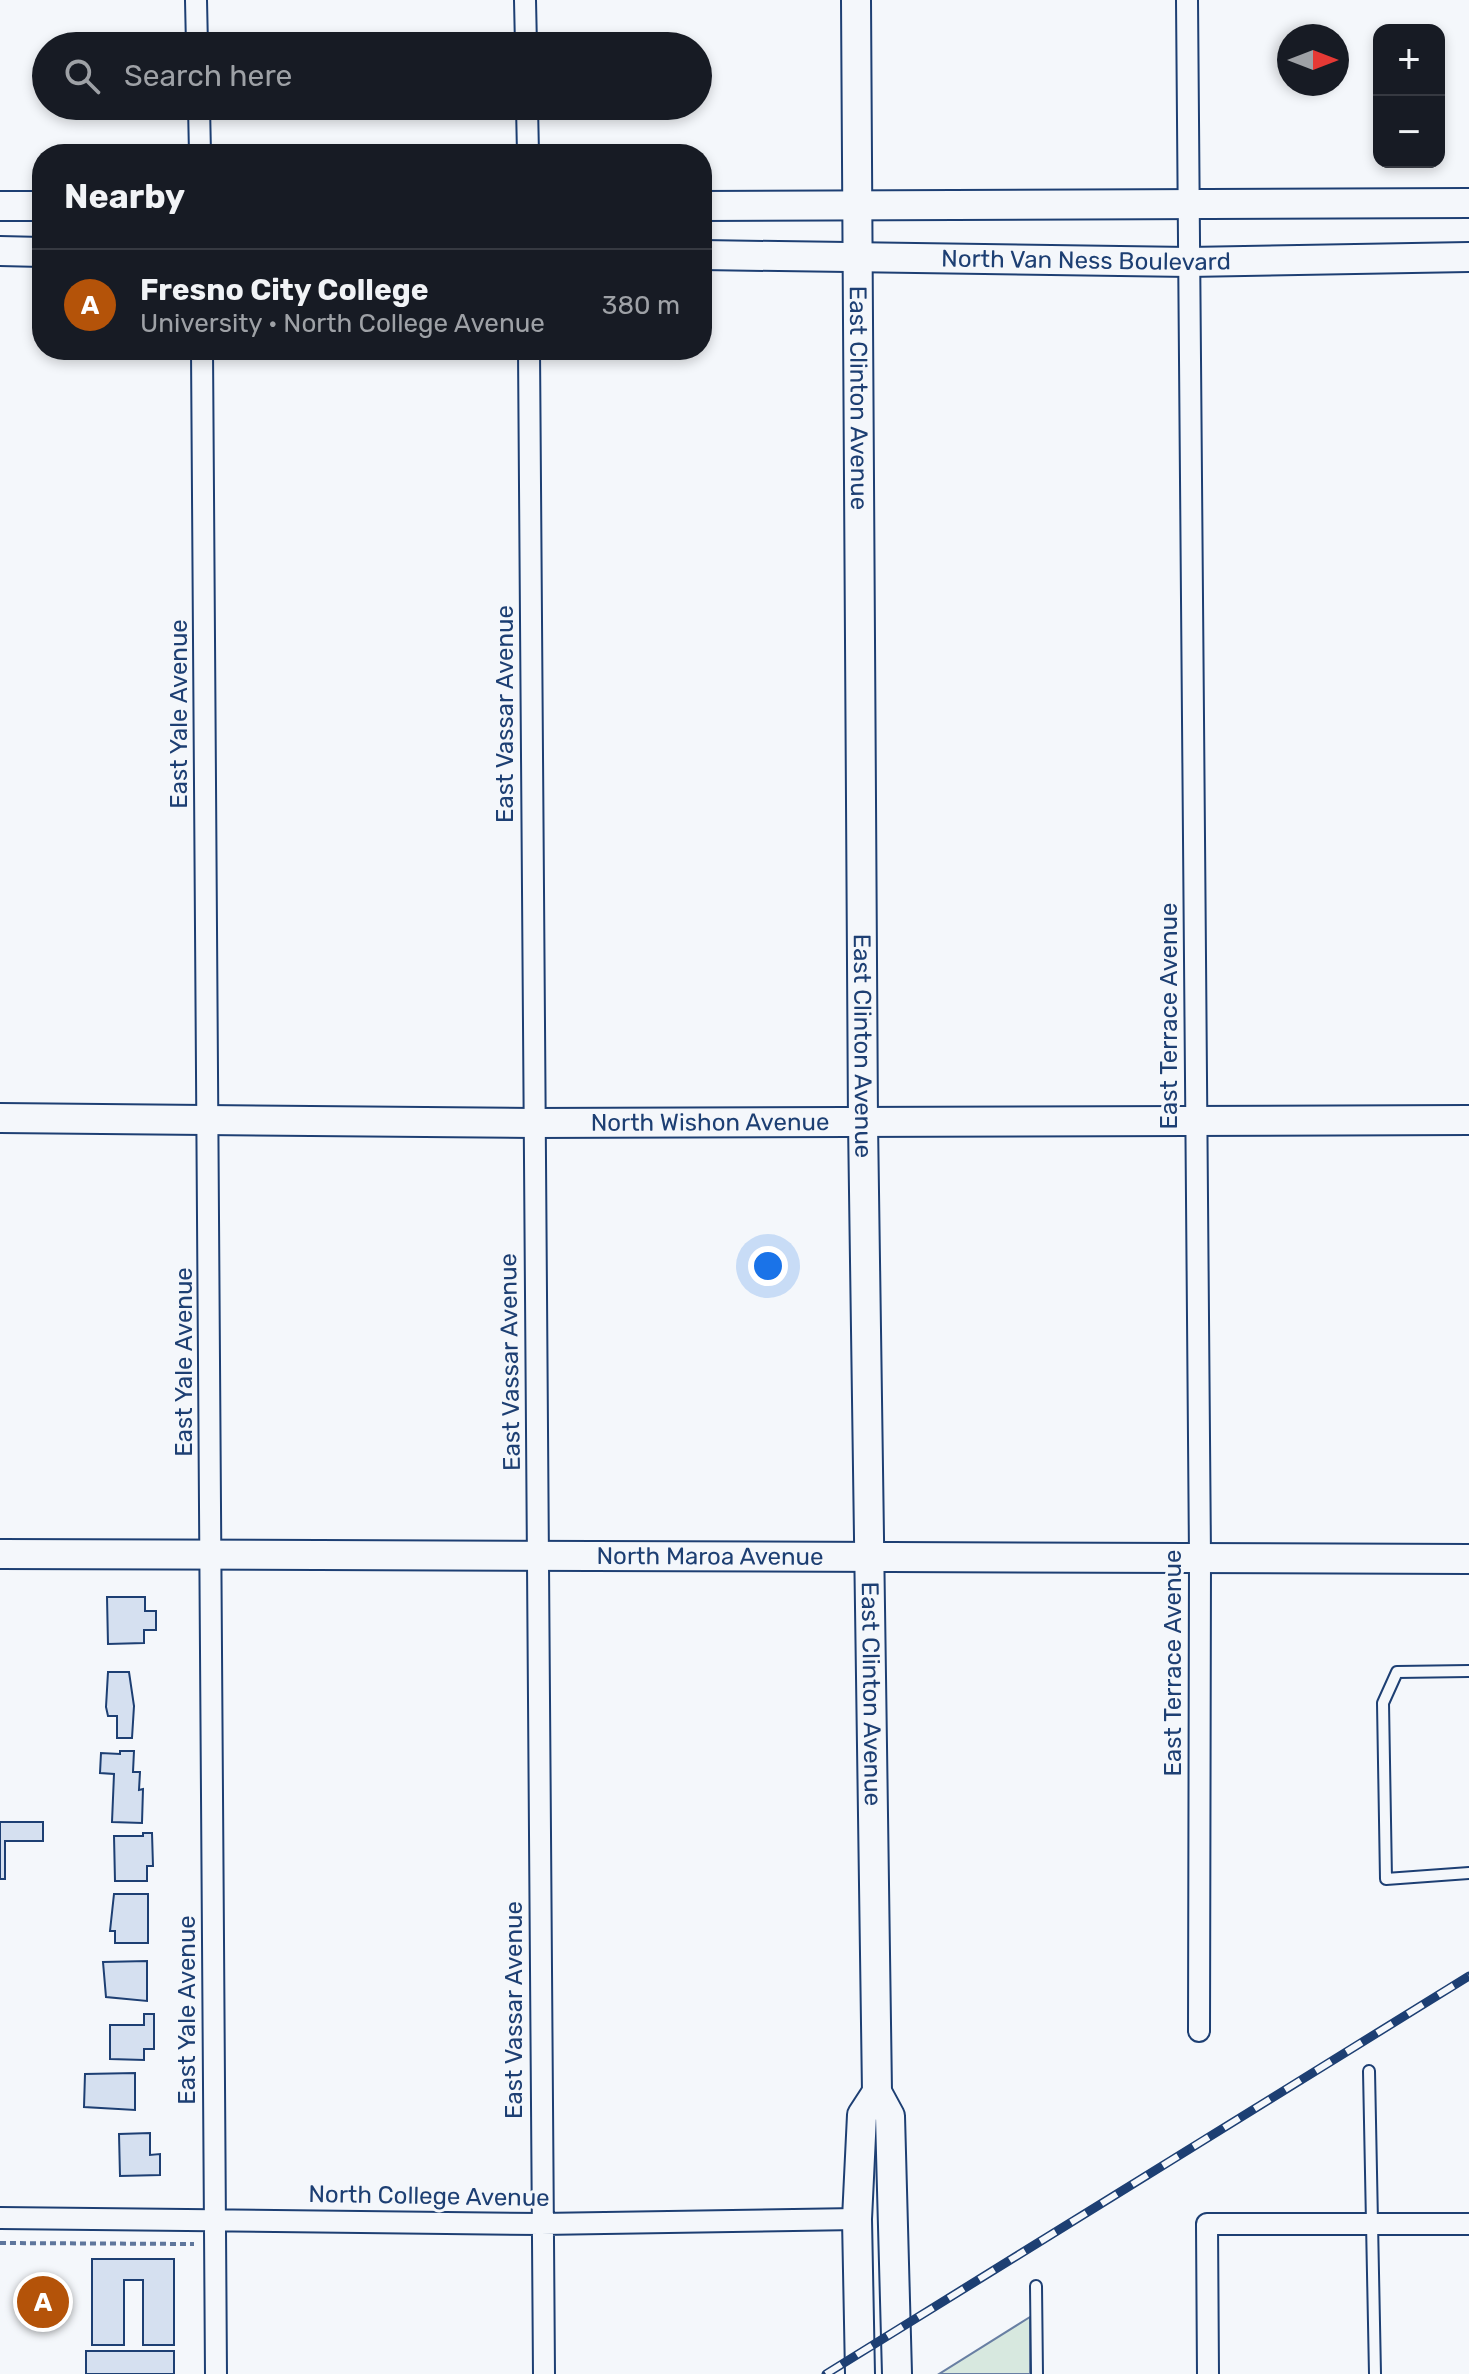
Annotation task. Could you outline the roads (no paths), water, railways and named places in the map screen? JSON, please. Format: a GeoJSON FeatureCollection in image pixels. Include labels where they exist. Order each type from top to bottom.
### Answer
{"type":"FeatureCollection","features":[{"type":"Feature","properties":{"kind":"main road","name":"East Clinton Avenue"},"geometry":{"type":"LineString","coordinates":[[856,0],[863,1122],[877,2092],[890,2116],[897,2374]]}},
{"type":"Feature","properties":{"kind":"main road"},"geometry":{"type":"LineString","coordinates":[[712,206],[1469,203]]}},
{"type":"Feature","properties":{"kind":"main road"},"geometry":{"type":"LineString","coordinates":[[0,206],[32,206]]}},
{"type":"Feature","properties":{"kind":"main road"},"geometry":{"type":"LineString","coordinates":[[0,251],[32,252]]}},
{"type":"Feature","properties":{"kind":"main road","name":"North Van Ness Boulevard"},"geometry":{"type":"LineString","coordinates":[[712,255],[1189,262],[1469,257]]}},
{"type":"Feature","properties":{"kind":"main road","name":"North Wishon Avenue"},"geometry":{"type":"LineString","coordinates":[[0,1118],[533,1123],[1469,1120]]}},
{"type":"Feature","properties":{"kind":"main road","name":"North Maroa Avenue"},"geometry":{"type":"LineString","coordinates":[[0,1554],[1469,1559]]}},
{"type":"Feature","properties":{"kind":"main road","name":"East Clinton Avenue"},"geometry":{"type":"LineString","coordinates":[[860,2374],[857,2219],[862,2115],[877,2092]]}},
{"type":"Feature","properties":{"kind":"main road"},"geometry":{"type":"LineString","coordinates":[[857,2219],[869,2225],[874,2234],[878,2283],[897,2333]]}},
{"type":"Feature","properties":{"kind":"street"},"geometry":{"type":"LineString","coordinates":[[196,0],[197,32]]}},
{"type":"Feature","properties":{"kind":"street"},"geometry":{"type":"LineString","coordinates":[[525,0],[526,32]]}},
{"type":"Feature","properties":{"kind":"street","name":"East Terrace Avenue"},"geometry":{"type":"LineString","coordinates":[[1187,0],[1200,1557],[1199,2031]]}},
{"type":"Feature","properties":{"kind":"street"},"geometry":{"type":"LineString","coordinates":[[199,120],[200,144]]}},
{"type":"Feature","properties":{"kind":"street"},"geometry":{"type":"LineString","coordinates":[[527,120],[528,144]]}},
{"type":"Feature","properties":{"kind":"street","name":"East Yale Avenue"},"geometry":{"type":"LineString","coordinates":[[202,360],[216,2374]]}},
{"type":"Feature","properties":{"kind":"street","name":"East Vassar Avenue"},"geometry":{"type":"LineString","coordinates":[[529,360],[544,2374]]}},
{"type":"Feature","properties":{"kind":"street","name":"North College Avenue"},"geometry":{"type":"LineString","coordinates":[[0,2218],[541,2224],[857,2219]]}},
{"type":"Feature","properties":{"kind":"street"},"geometry":{"type":"LineString","coordinates":[[1208,2374],[1207,2224],[1469,2224]]}},
{"type":"Feature","properties":{"kind":"lane"},"geometry":{"type":"LineString","coordinates":[[1469,1671],[1397,1672],[1383,1703],[1386,1879],[1469,1873]]}},
{"type":"Feature","properties":{"kind":"lane"},"geometry":{"type":"LineString","coordinates":[[1369,2071],[1375,2374]]}},
{"type":"Feature","properties":{"kind":"lane"},"geometry":{"type":"LineString","coordinates":[[1036,2286],[1037,2374]]}},
{"type":"Feature","properties":{"kind":"railway"},"geometry":{"type":"LineString","coordinates":[[826,2374],[1469,1976]]}},
{"type":"Feature","properties":{"kind":"place","name":"Fresno City College"},"geometry":{"type":"Point","coordinates":[43,2302]}}]}
